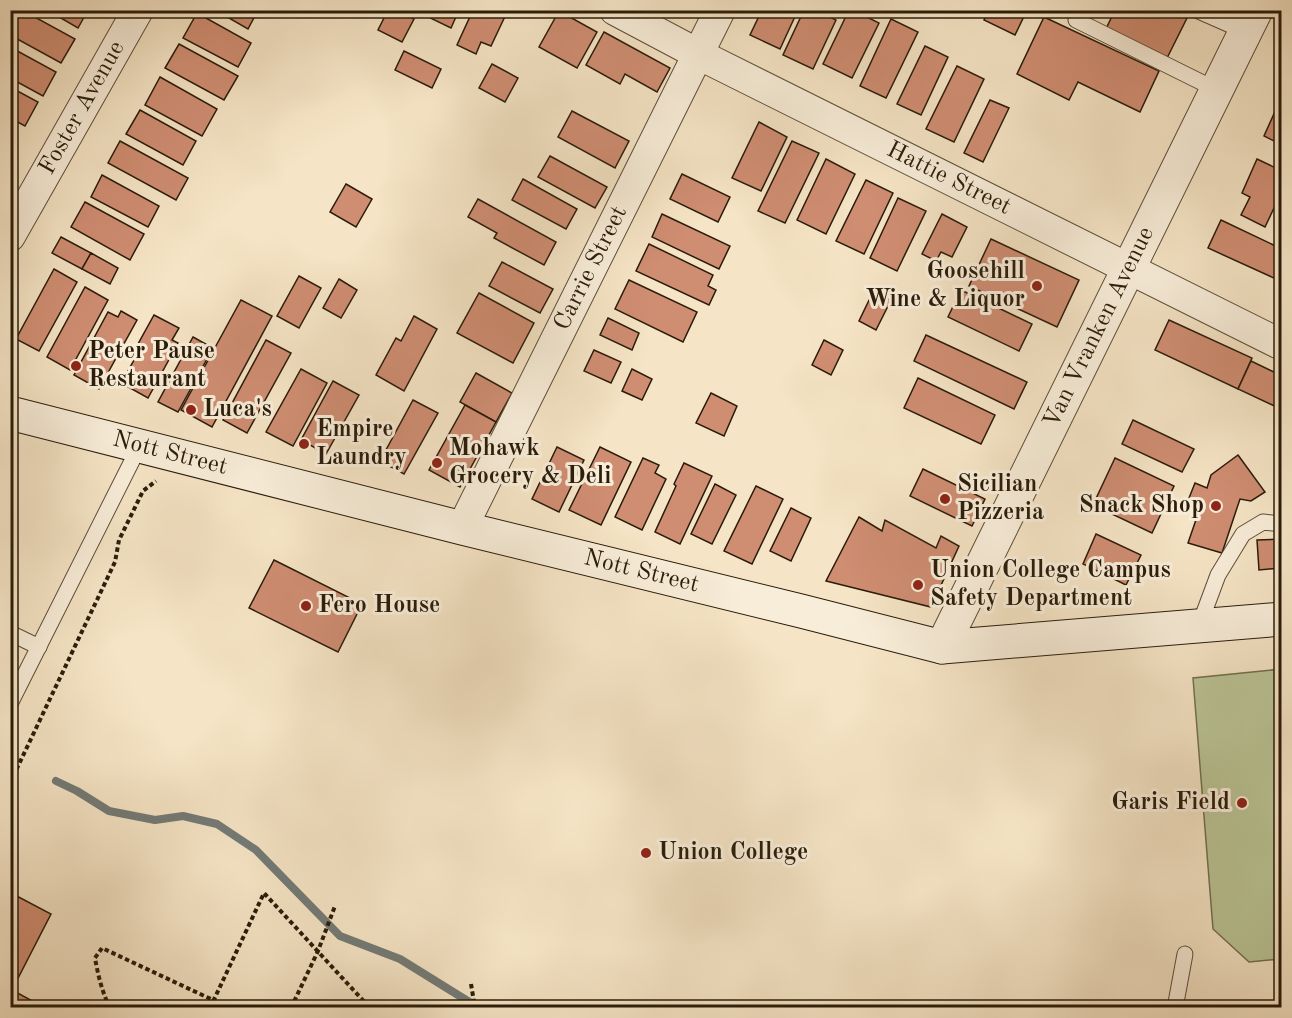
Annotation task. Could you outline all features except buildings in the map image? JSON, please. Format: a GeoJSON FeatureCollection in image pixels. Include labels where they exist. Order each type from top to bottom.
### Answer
{"type":"FeatureCollection","features":[{"type":"Feature","properties":{"kind":"main road","name":"Van Vranken Avenue"},"geometry":{"type":"LineString","coordinates":[[942,647],[1251,21]]}},
{"type":"Feature","properties":{"kind":"main road","name":"Nott Street"},"geometry":{"type":"LineString","coordinates":[[10,413],[133,458],[462,528],[801,610],[942,647],[1281,620]]}},
{"type":"Feature","properties":{"kind":"street","name":"Foster Avenue"},"geometry":{"type":"LineString","coordinates":[[10,236],[138,10]]}},
{"type":"Feature","properties":{"kind":"street","name":"Hattie Street"},"geometry":{"type":"LineString","coordinates":[[615,10],[698,54],[1281,345]]}},
{"type":"Feature","properties":{"kind":"street","name":"Carrie Street"},"geometry":{"type":"LineString","coordinates":[[462,528],[720,10]]}},
{"type":"Feature","properties":{"kind":"lane"},"geometry":{"type":"LineString","coordinates":[[1080,10],[1076,20],[1217,90]]}},
{"type":"Feature","properties":{"kind":"lane"},"geometry":{"type":"LineString","coordinates":[[1196,10],[1251,21]]}},
{"type":"Feature","properties":{"kind":"lane"},"geometry":{"type":"LineString","coordinates":[[10,704],[133,458]]}},
{"type":"Feature","properties":{"kind":"lane"},"geometry":{"type":"LineString","coordinates":[[1199,626],[1218,575],[1243,534],[1263,522],[1281,524]]}},
{"type":"Feature","properties":{"kind":"lane"},"geometry":{"type":"LineString","coordinates":[[10,633],[39,647]]}},
{"type":"Feature","properties":{"kind":"lane"},"geometry":{"type":"LineString","coordinates":[[1175,1008],[1185,954]]}},
{"type":"Feature","properties":{"kind":"path"},"geometry":{"type":"LineString","coordinates":[[10,783],[115,562],[119,540],[143,491],[157,479],[133,458]]}},
{"type":"Feature","properties":{"kind":"path"},"geometry":{"type":"LineString","coordinates":[[210,1008],[264,893],[370,1008]]}},
{"type":"Feature","properties":{"kind":"path"},"geometry":{"type":"LineString","coordinates":[[291,1008],[318,951],[335,906]]}},
{"type":"Feature","properties":{"kind":"path"},"geometry":{"type":"LineString","coordinates":[[110,1008],[105,998],[95,958],[102,948],[230,1008]]}},
{"type":"Feature","properties":{"kind":"path"},"geometry":{"type":"LineString","coordinates":[[471,984],[475,1008]]}},
{"type":"Feature","properties":{"kind":"green space","name":"Garis Field"},"geometry":{"type":"Polygon","coordinates":[[[1281,669],[1281,959],[1249,962],[1213,929],[1193,678],[1281,669]]]}},
{"type":"Feature","properties":{"kind":"waterway"},"geometry":{"type":"LineString","coordinates":[[56,781],[109,811],[155,820],[183,816],[217,824],[256,850],[340,936],[400,959],[479,1008]]}},
{"type":"Feature","properties":{"kind":"place","name":"Goosehill Wine & Liquor"},"geometry":{"type":"Point","coordinates":[1037,286]}},
{"type":"Feature","properties":{"kind":"place","name":"Peter Pause Restaurant"},"geometry":{"type":"Point","coordinates":[76,366]}},
{"type":"Feature","properties":{"kind":"place","name":"Luca's"},"geometry":{"type":"Point","coordinates":[191,410]}},
{"type":"Feature","properties":{"kind":"place","name":"Empire Laundry"},"geometry":{"type":"Point","coordinates":[304,444]}},
{"type":"Feature","properties":{"kind":"place","name":"Mohawk Grocery & Deli"},"geometry":{"type":"Point","coordinates":[437,463]}},
{"type":"Feature","properties":{"kind":"place","name":"Sicilian Pizzeria"},"geometry":{"type":"Point","coordinates":[945,499]}},
{"type":"Feature","properties":{"kind":"place","name":"Snack Shop"},"geometry":{"type":"Point","coordinates":[1216,506]}},
{"type":"Feature","properties":{"kind":"place","name":"Union College Campus Safety Department"},"geometry":{"type":"Point","coordinates":[918,585]}},
{"type":"Feature","properties":{"kind":"place","name":"Fero House"},"geometry":{"type":"Point","coordinates":[306,606]}},
{"type":"Feature","properties":{"kind":"place","name":"Garis Field"},"geometry":{"type":"Point","coordinates":[1242,803]}},
{"type":"Feature","properties":{"kind":"place","name":"Union College"},"geometry":{"type":"Point","coordinates":[646,853]}}]}
